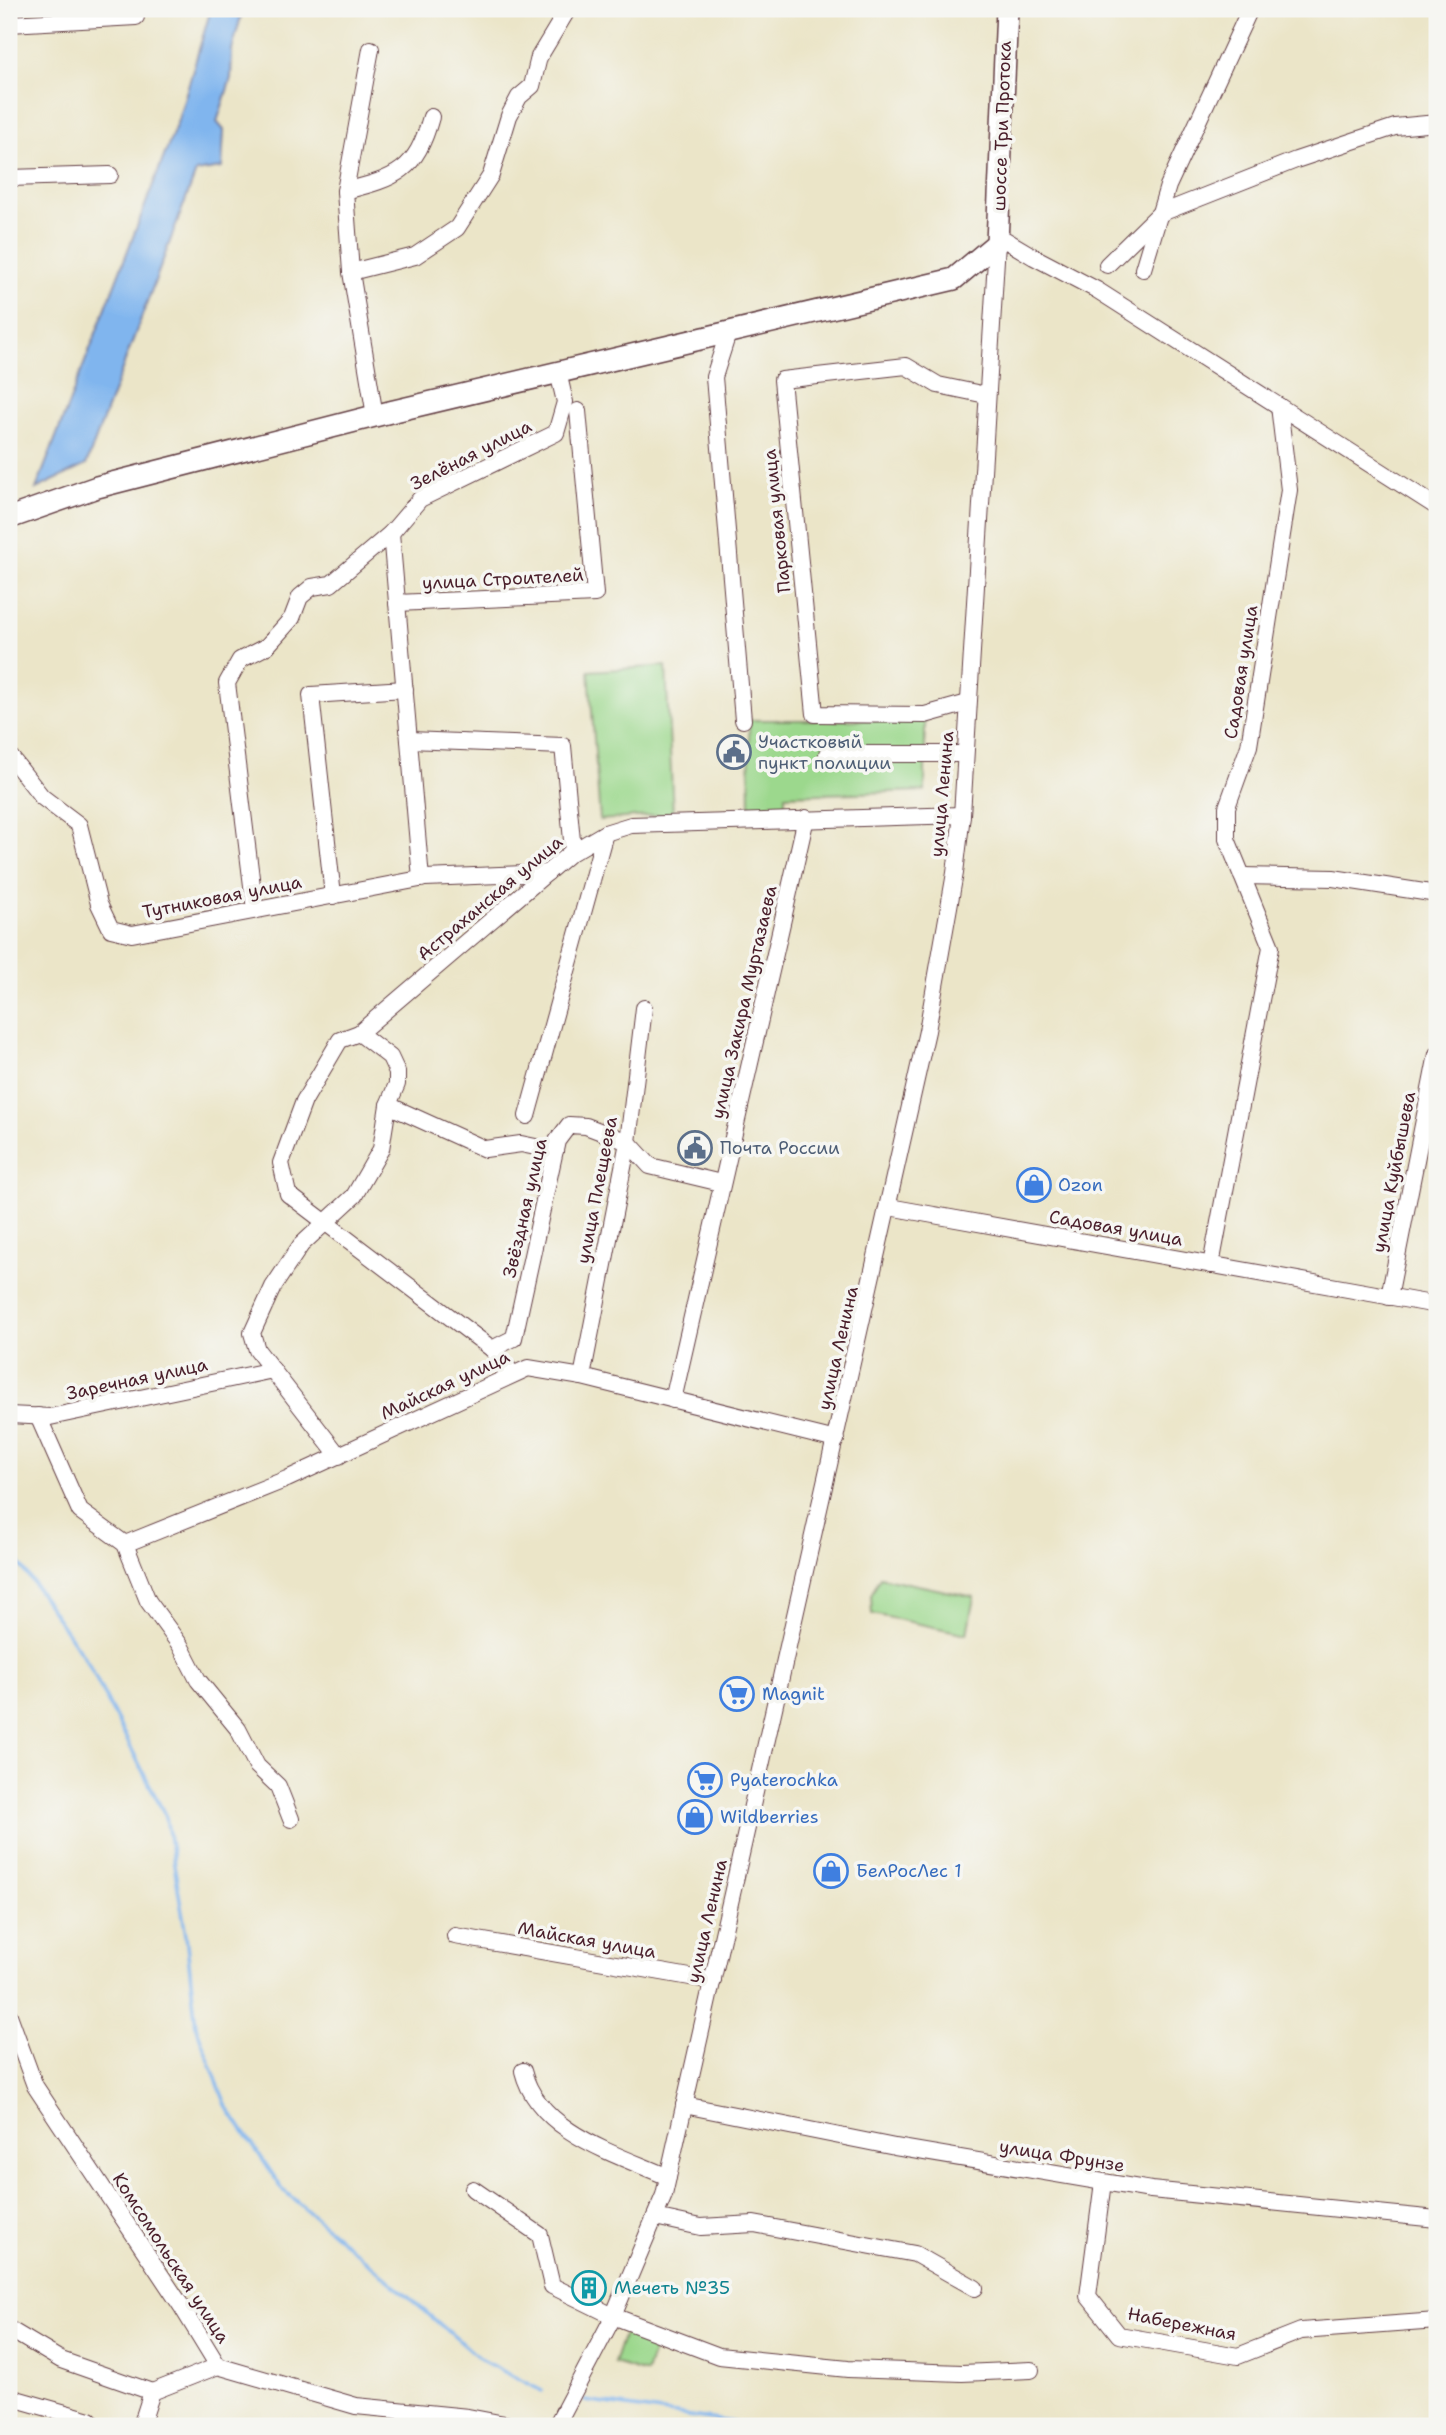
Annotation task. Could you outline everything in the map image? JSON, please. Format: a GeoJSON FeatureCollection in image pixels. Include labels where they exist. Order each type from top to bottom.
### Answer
{"type":"FeatureCollection","features":[{"type":"Feature","properties":{"kind":"main road","name":"шоссе Три Протока"},"geometry":{"type":"LineString","coordinates":[[997,239],[1007,9]]}},
{"type":"Feature","properties":{"kind":"main road"},"geometry":{"type":"LineString","coordinates":[[9,519],[97,487],[375,416],[729,330],[954,279],[997,239]]}},
{"type":"Feature","properties":{"kind":"street"},"geometry":{"type":"LineString","coordinates":[[351,272],[415,256],[457,228],[491,175],[509,116],[519,97],[532,86],[538,57],[568,9]]}},
{"type":"Feature","properties":{"kind":"street"},"geometry":{"type":"LineString","coordinates":[[1143,269],[1168,186],[1250,9]]}},
{"type":"Feature","properties":{"kind":"street"},"geometry":{"type":"LineString","coordinates":[[9,24],[135,17]]}},
{"type":"Feature","properties":{"kind":"street"},"geometry":{"type":"LineString","coordinates":[[372,49],[345,191],[351,272],[375,416]]}},
{"type":"Feature","properties":{"kind":"street"},"geometry":{"type":"LineString","coordinates":[[345,191],[387,180],[406,167],[424,144],[431,117]]}},
{"type":"Feature","properties":{"kind":"street"},"geometry":{"type":"LineString","coordinates":[[1107,265],[1159,214],[1296,160],[1395,127],[1437,123]]}},
{"type":"Feature","properties":{"kind":"street"},"geometry":{"type":"LineString","coordinates":[[9,178],[110,175]]}},
{"type":"Feature","properties":{"kind":"street"},"geometry":{"type":"LineString","coordinates":[[997,239],[1097,290],[1437,507]]}},
{"type":"Feature","properties":{"kind":"street","name":"улица Ленина"},"geometry":{"type":"LineString","coordinates":[[556,2426],[613,2316],[655,2217],[668,2177],[889,1207],[926,1031],[955,873],[962,815],[997,239]]}},
{"type":"Feature","properties":{"kind":"street"},"geometry":{"type":"LineString","coordinates":[[729,330],[714,377],[743,720]]}},
{"type":"Feature","properties":{"kind":"street","name":"Парковая улица"},"geometry":{"type":"LineString","coordinates":[[968,703],[925,715],[815,714],[782,380],[906,366],[938,385],[986,395]]}},
{"type":"Feature","properties":{"kind":"street","name":"Зелёная улица"},"geometry":{"type":"LineString","coordinates":[[255,910],[227,683],[240,660],[267,646],[292,618],[300,597],[312,587],[331,583],[391,533],[420,499],[556,433],[565,402],[558,372]]}},
{"type":"Feature","properties":{"kind":"street","name":"Садовая улица"},"geometry":{"type":"LineString","coordinates":[[1211,1265],[1271,947],[1227,839],[1227,807],[1249,746],[1289,490],[1279,406]]}},
{"type":"Feature","properties":{"kind":"street","name":"улица Строителей"},"geometry":{"type":"LineString","coordinates":[[397,603],[594,594],[578,411]]}},
{"type":"Feature","properties":{"kind":"street","name":"улица Строителей"},"geometry":{"type":"LineString","coordinates":[[391,533],[421,879]]}},
{"type":"Feature","properties":{"kind":"street"},"geometry":{"type":"LineString","coordinates":[[332,896],[311,695],[405,688]]}},
{"type":"Feature","properties":{"kind":"street"},"geometry":{"type":"LineString","coordinates":[[409,740],[564,746],[573,851]]}},
{"type":"Feature","properties":{"kind":"street"},"geometry":{"type":"LineString","coordinates":[[827,754],[965,754]]}},
{"type":"Feature","properties":{"kind":"street","name":"Тутниковая улица"},"geometry":{"type":"LineString","coordinates":[[10,755],[42,797],[79,825],[99,904],[111,929],[132,934],[421,879],[547,873]]}},
{"type":"Feature","properties":{"kind":"street","name":"Астраханская улица"},"geometry":{"type":"LineString","coordinates":[[512,1373],[492,1349],[288,1194],[281,1163],[304,1101],[340,1040],[359,1033],[573,851],[605,833],[631,825],[962,815]]}},
{"type":"Feature","properties":{"kind":"street","name":"улица Закира Муртазаева"},"geometry":{"type":"LineString","coordinates":[[673,1400],[806,818]]}},
{"type":"Feature","properties":{"kind":"street","name":"Звёздная улица"},"geometry":{"type":"LineString","coordinates":[[527,1116],[605,833]]}},
{"type":"Feature","properties":{"kind":"street"},"geometry":{"type":"LineString","coordinates":[[1242,876],[1333,878],[1437,894]]}},
{"type":"Feature","properties":{"kind":"street","name":"улица Плещеева"},"geometry":{"type":"LineString","coordinates":[[582,1377],[628,1142],[644,1008]]}},
{"type":"Feature","properties":{"kind":"street"},"geometry":{"type":"LineString","coordinates":[[339,1456],[257,1350],[252,1333],[273,1287],[302,1245],[354,1196],[381,1149],[388,1105],[397,1084],[397,1072],[390,1057],[359,1033]]}},
{"type":"Feature","properties":{"kind":"street","name":"улица Куйбышева"},"geometry":{"type":"LineString","coordinates":[[1389,1297],[1437,1054]]}},
{"type":"Feature","properties":{"kind":"street"},"geometry":{"type":"LineString","coordinates":[[388,1105],[485,1149],[522,1144],[555,1151]]}},
{"type":"Feature","properties":{"kind":"street","name":"Звёздная улица"},"geometry":{"type":"LineString","coordinates":[[492,1349],[514,1338],[557,1140],[569,1125],[586,1126],[628,1142]]}},
{"type":"Feature","properties":{"kind":"street"},"geometry":{"type":"LineString","coordinates":[[628,1142],[650,1166],[721,1183]]}},
{"type":"Feature","properties":{"kind":"street","name":"Садовая улица"},"geometry":{"type":"LineString","coordinates":[[889,1207],[1437,1305]]}},
{"type":"Feature","properties":{"kind":"street","name":"Майская улица"},"geometry":{"type":"LineString","coordinates":[[125,1544],[339,1456],[528,1367],[582,1377],[836,1440]]}},
{"type":"Feature","properties":{"kind":"street","name":"Заречная улица"},"geometry":{"type":"LineString","coordinates":[[9,1415],[50,1417],[273,1370]]}},
{"type":"Feature","properties":{"kind":"street"},"geometry":{"type":"LineString","coordinates":[[38,1416],[80,1511],[125,1544],[148,1601],[180,1645],[198,1680],[238,1729],[257,1766],[278,1786],[291,1819]]}},
{"type":"Feature","properties":{"kind":"street","name":"Майская улица"},"geometry":{"type":"LineString","coordinates":[[454,1936],[713,1982]]}},
{"type":"Feature","properties":{"kind":"street","name":"Комсомольская улица"},"geometry":{"type":"LineString","coordinates":[[9,2015],[35,2086],[183,2307],[218,2366],[356,2406],[468,2417],[514,2426]]}},
{"type":"Feature","properties":{"kind":"street"},"geometry":{"type":"LineString","coordinates":[[523,2071],[526,2085],[543,2111],[594,2145],[668,2177]]}},
{"type":"Feature","properties":{"kind":"street","name":"улица Фрунзе"},"geometry":{"type":"LineString","coordinates":[[684,2105],[895,2147],[1103,2182],[1292,2206],[1437,2219]]}},
{"type":"Feature","properties":{"kind":"street","name":"Набережная"},"geometry":{"type":"LineString","coordinates":[[1103,2182],[1088,2296],[1119,2335],[1238,2356],[1301,2331],[1437,2321]]}},
{"type":"Feature","properties":{"kind":"street"},"geometry":{"type":"LineString","coordinates":[[472,2189],[540,2235],[552,2286],[613,2316],[719,2356],[848,2369],[961,2373],[1031,2371]]}},
{"type":"Feature","properties":{"kind":"street"},"geometry":{"type":"LineString","coordinates":[[655,2217],[701,2227],[754,2224],[915,2254],[975,2288]]}},
{"type":"Feature","properties":{"kind":"street"},"geometry":{"type":"LineString","coordinates":[[9,2329],[61,2360],[152,2392],[218,2366]]}},
{"type":"Feature","properties":{"kind":"street"},"geometry":{"type":"LineString","coordinates":[[141,2426],[152,2392]]}},
{"type":"Feature","properties":{"kind":"street"},"geometry":{"type":"LineString","coordinates":[[9,2397],[90,2420],[96,2426]]}},
{"type":"Feature","properties":{"kind":"green space"},"geometry":{"type":"Polygon","coordinates":[[[666,666],[673,814],[600,820],[589,671],[666,666]]]}},
{"type":"Feature","properties":{"kind":"green space"},"geometry":{"type":"Polygon","coordinates":[[[749,720],[925,720],[925,791],[785,795],[785,813],[750,813],[749,720]]]}},
{"type":"Feature","properties":{"kind":"green space"},"geometry":{"type":"Polygon","coordinates":[[[880,1577],[974,1597],[967,1634],[872,1614],[871,1595],[880,1577]]]}},
{"type":"Feature","properties":{"kind":"green space"},"geometry":{"type":"Polygon","coordinates":[[[625,2331],[656,2341],[646,2373],[614,2363],[625,2331]]]}},
{"type":"Feature","properties":{"kind":"water"},"geometry":{"type":"Polygon","coordinates":[[[211,9],[243,9],[232,50],[231,78],[217,122],[224,130],[222,168],[196,172],[86,465],[36,489],[178,120],[211,9]]]}},
{"type":"Feature","properties":{"kind":"waterway"},"geometry":{"type":"LineString","coordinates":[[9,1548],[88,1663],[166,1817],[186,1935],[196,2026],[226,2105],[283,2190],[483,2361],[542,2391]]}},
{"type":"Feature","properties":{"kind":"waterway"},"geometry":{"type":"LineString","coordinates":[[585,2401],[752,2425],[798,2426]]}},
{"type":"Feature","properties":{"kind":"place","name":"Участковый пункт полиции"},"geometry":{"type":"Point","coordinates":[734,752]}},
{"type":"Feature","properties":{"kind":"place","name":"Почта России"},"geometry":{"type":"Point","coordinates":[695,1148]}},
{"type":"Feature","properties":{"kind":"place","name":"Ozon"},"geometry":{"type":"Point","coordinates":[1034,1185]}},
{"type":"Feature","properties":{"kind":"place","name":"Magnit"},"geometry":{"type":"Point","coordinates":[737,1694]}},
{"type":"Feature","properties":{"kind":"place","name":"Pyaterochka"},"geometry":{"type":"Point","coordinates":[705,1780]}},
{"type":"Feature","properties":{"kind":"place","name":"Wildberries"},"geometry":{"type":"Point","coordinates":[695,1817]}},
{"type":"Feature","properties":{"kind":"place","name":"БелРосЛес 1"},"geometry":{"type":"Point","coordinates":[831,1871]}},
{"type":"Feature","properties":{"kind":"place","name":"Мечеть №35"},"geometry":{"type":"Point","coordinates":[589,2288]}}]}
